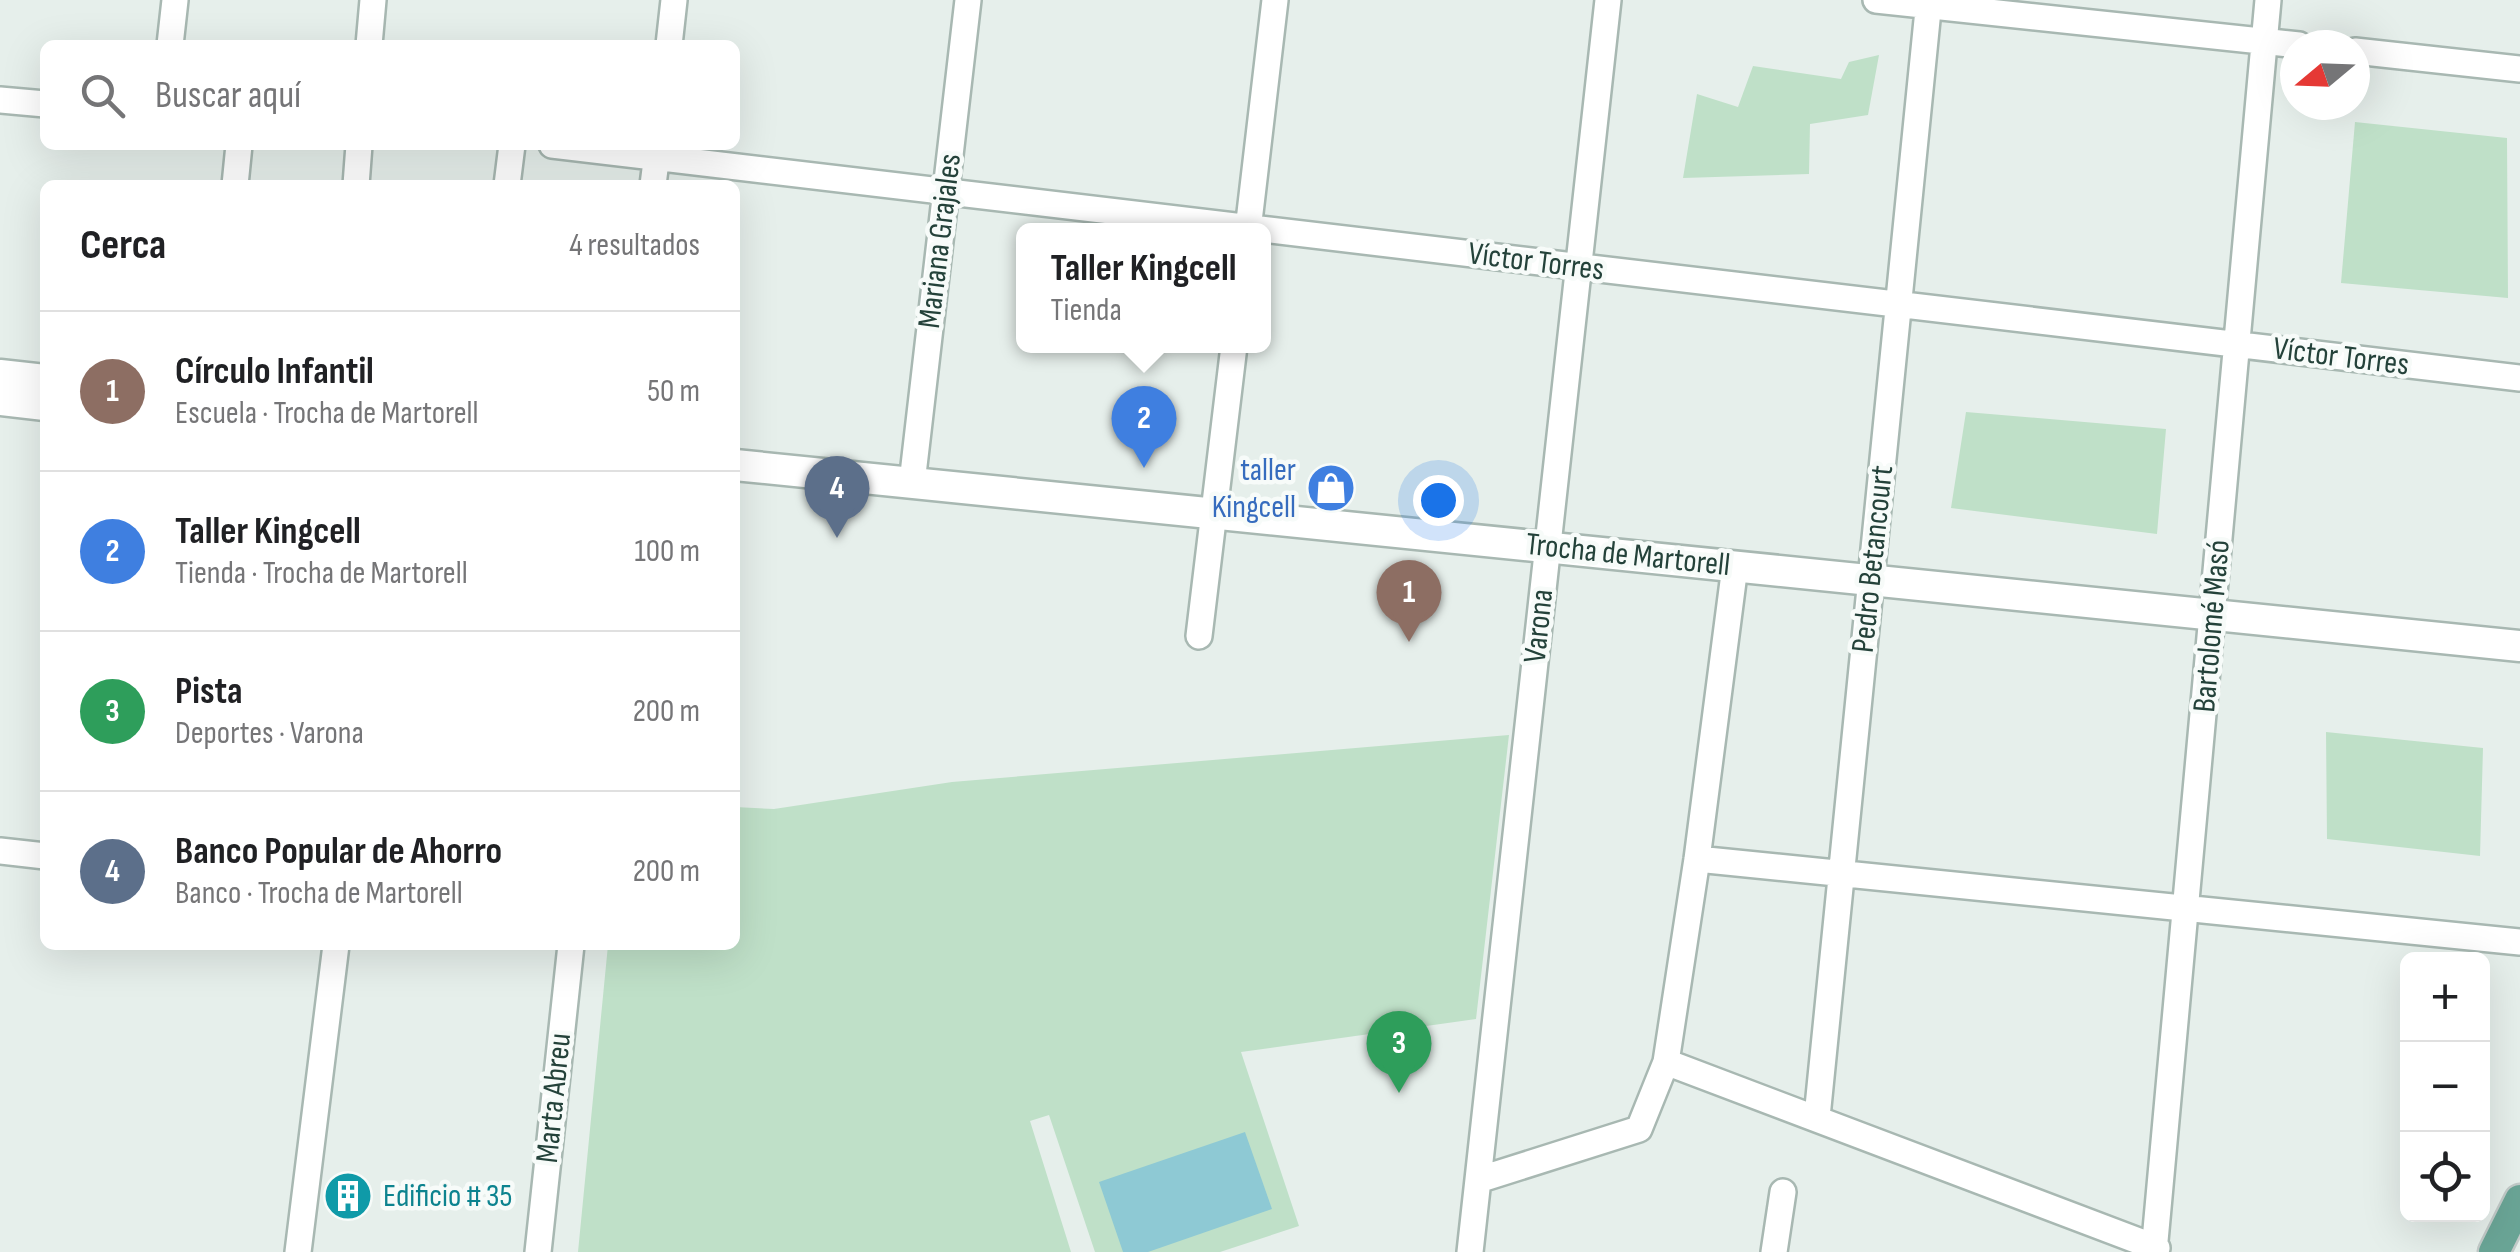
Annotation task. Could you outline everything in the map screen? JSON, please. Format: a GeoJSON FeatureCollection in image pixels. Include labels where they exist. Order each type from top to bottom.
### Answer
{"type":"FeatureCollection","features":[{"type":"Feature","properties":{"kind":"main road"},"geometry":{"type":"LineString","coordinates":[[2494,1252],[2520,1200]]}},
{"type":"Feature","properties":{"kind":"street"},"geometry":{"type":"LineString","coordinates":[[171,40],[175,0]]}},
{"type":"Feature","properties":{"kind":"street"},"geometry":{"type":"LineString","coordinates":[[369,40],[373,0]]}},
{"type":"Feature","properties":{"kind":"street"},"geometry":{"type":"LineString","coordinates":[[670,40],[674,0]]}},
{"type":"Feature","properties":{"kind":"street","name":"Mariana Grajales"},"geometry":{"type":"LineString","coordinates":[[912,482],[968,0]]}},
{"type":"Feature","properties":{"kind":"street"},"geometry":{"type":"LineString","coordinates":[[1249,223],[1276,0]]}},
{"type":"Feature","properties":{"kind":"street","name":"Varona"},"geometry":{"type":"LineString","coordinates":[[1470,1252],[1608,0]]}},
{"type":"Feature","properties":{"kind":"street"},"geometry":{"type":"LineString","coordinates":[[1876,0],[2280,43]]}},
{"type":"Feature","properties":{"kind":"street","name":"Bartolomé Masó"},"geometry":{"type":"LineString","coordinates":[[2156,1250],[2268,0]]}},
{"type":"Feature","properties":{"kind":"street","name":"Pedro Betancourt"},"geometry":{"type":"LineString","coordinates":[[1817,1117],[1929,3]]}},
{"type":"Feature","properties":{"kind":"street"},"geometry":{"type":"LineString","coordinates":[[2370,53],[2520,68]]}},
{"type":"Feature","properties":{"kind":"street"},"geometry":{"type":"LineString","coordinates":[[0,100],[40,104]]}},
{"type":"Feature","properties":{"kind":"street"},"geometry":{"type":"LineString","coordinates":[[236,180],[239,150]]}},
{"type":"Feature","properties":{"kind":"street"},"geometry":{"type":"LineString","coordinates":[[356,180],[359,150]]}},
{"type":"Feature","properties":{"kind":"street"},"geometry":{"type":"LineString","coordinates":[[508,180],[511,150]]}},
{"type":"Feature","properties":{"kind":"street"},"geometry":{"type":"LineString","coordinates":[[654,180],[657,151]]}},
{"type":"Feature","properties":{"kind":"street","name":"Víctor Torres"},"geometry":{"type":"LineString","coordinates":[[657,151],[1199,223]]}},
{"type":"Feature","properties":{"kind":"street","name":"Víctor Torres"},"geometry":{"type":"LineString","coordinates":[[1271,232],[2520,378]]}},
{"type":"Feature","properties":{"kind":"street"},"geometry":{"type":"LineString","coordinates":[[1199,636],[1233,353]]}},
{"type":"Feature","properties":{"kind":"street"},"geometry":{"type":"LineString","coordinates":[[0,375],[40,379]]}},
{"type":"Feature","properties":{"kind":"street"},"geometry":{"type":"LineString","coordinates":[[0,400],[40,404]]}},
{"type":"Feature","properties":{"kind":"street","name":"Trocha de Martorell"},"geometry":{"type":"LineString","coordinates":[[740,465],[2520,646]]}},
{"type":"Feature","properties":{"kind":"street"},"geometry":{"type":"LineString","coordinates":[[1478,1180],[1638,1129],[1666,1062],[1735,566]]}},
{"type":"Feature","properties":{"kind":"street"},"geometry":{"type":"LineString","coordinates":[[0,851],[40,855]]}},
{"type":"Feature","properties":{"kind":"street"},"geometry":{"type":"LineString","coordinates":[[1697,859],[2520,942]]}},
{"type":"Feature","properties":{"kind":"street"},"geometry":{"type":"LineString","coordinates":[[298,1252],[335,950]]}},
{"type":"Feature","properties":{"kind":"street","name":"Marta Abreu"},"geometry":{"type":"LineString","coordinates":[[538,1252],[570,950]]}},
{"type":"Feature","properties":{"kind":"street"},"geometry":{"type":"LineString","coordinates":[[1666,1062],[2156,1250]]}},
{"type":"Feature","properties":{"kind":"street"},"geometry":{"type":"LineString","coordinates":[[1774,1252],[1784,1192]]}},
{"type":"Feature","properties":{"kind":"green space"},"geometry":{"type":"Polygon","coordinates":[[[1879,55],[1868,115],[1810,124],[1809,174],[1683,178],[1697,94],[1738,107],[1753,66],[1841,79],[1849,62],[1879,55]]]}},
{"type":"Feature","properties":{"kind":"green space"},"geometry":{"type":"Polygon","coordinates":[[[2355,122],[2507,138],[2508,298],[2341,283],[2355,122]]]}},
{"type":"Feature","properties":{"kind":"green space"},"geometry":{"type":"Polygon","coordinates":[[[1966,412],[2166,429],[2157,534],[1951,508],[1966,412]]]}},
{"type":"Feature","properties":{"kind":"green space"},"geometry":{"type":"Polygon","coordinates":[[[2326,732],[2483,748],[2480,856],[2327,839],[2326,732]]]}},
{"type":"Feature","properties":{"kind":"green space"},"geometry":{"type":"Polygon","coordinates":[[[1509,735],[1476,1019],[1241,1052],[1299,1226],[1220,1252],[1095,1252],[1049,1115],[1030,1121],[1071,1252],[578,1252],[608,950],[740,950],[740,807],[774,809],[952,782],[1509,735]]]}},
{"type":"Feature","properties":{"kind":"water"},"geometry":{"type":"Polygon","coordinates":[[[1245,1132],[1272,1209],[1148,1252],[1123,1252],[1099,1182],[1245,1132]]]}},
{"type":"Feature","properties":{"kind":"place","name":"Taller Kingcell"},"geometry":{"type":"Point","coordinates":[1144,468]}},
{"type":"Feature","properties":{"kind":"place","name":"taller Kingcell"},"geometry":{"type":"Point","coordinates":[1331,488]}},
{"type":"Feature","properties":{"kind":"place","name":"Banco Popular de Ahorro"},"geometry":{"type":"Point","coordinates":[837,538]}},
{"type":"Feature","properties":{"kind":"place","name":"Círculo Infantil"},"geometry":{"type":"Point","coordinates":[1409,642]}},
{"type":"Feature","properties":{"kind":"place","name":"Pista"},"geometry":{"type":"Point","coordinates":[1399,1093]}},
{"type":"Feature","properties":{"kind":"place","name":"Edificio # 35"},"geometry":{"type":"Point","coordinates":[348,1196]}}]}
